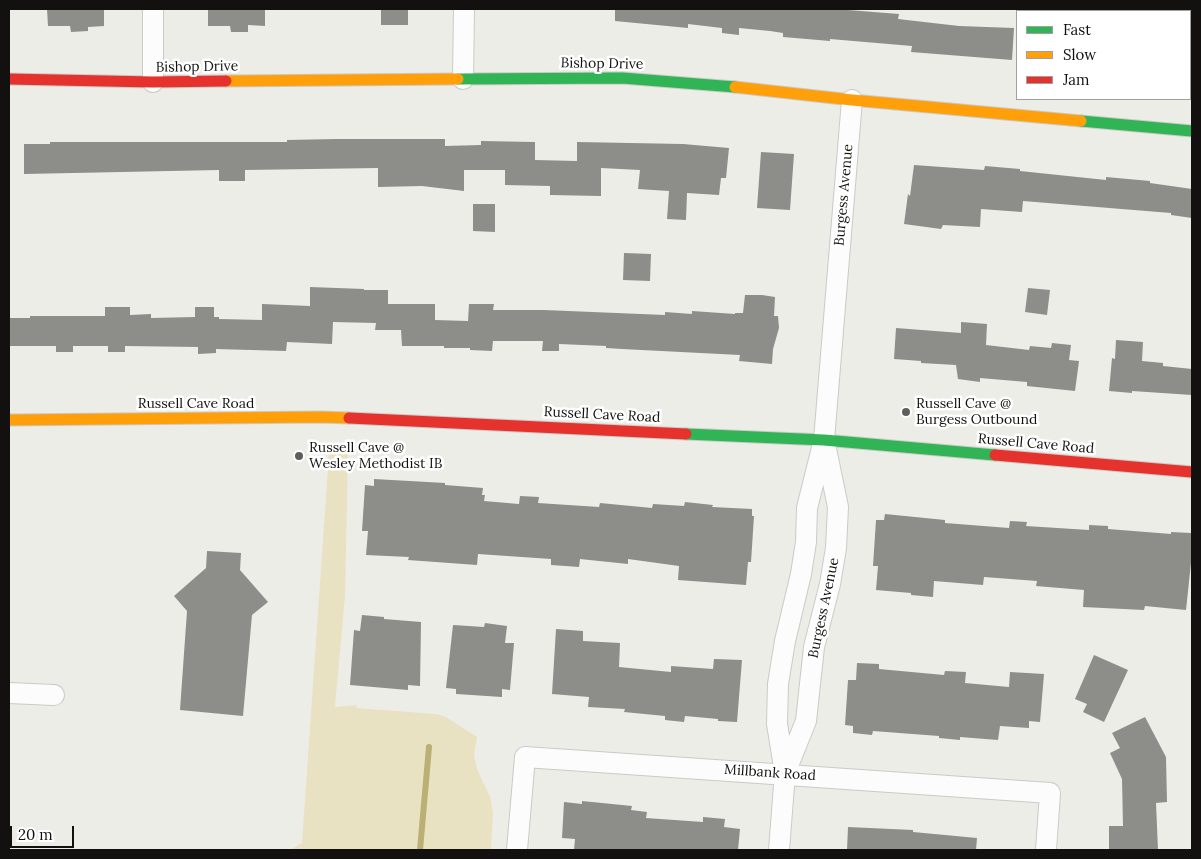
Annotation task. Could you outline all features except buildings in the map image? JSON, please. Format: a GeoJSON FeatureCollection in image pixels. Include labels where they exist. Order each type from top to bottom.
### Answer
{"type":"FeatureCollection","features":[{"type":"Feature","properties":{"kind":"street"},"geometry":{"type":"LineString","coordinates":[[153,9],[153,82]]}},
{"type":"Feature","properties":{"kind":"street"},"geometry":{"type":"LineString","coordinates":[[463,79],[464,9]]}},
{"type":"Feature","properties":{"kind":"street","name":"Bishop Drive"},"geometry":{"type":"LineString","coordinates":[[9,79],[153,82],[622,78],[749,88],[852,100],[1192,131]]}},
{"type":"Feature","properties":{"kind":"street","name":"Burgess Avenue"},"geometry":{"type":"LineString","coordinates":[[779,850],[785,773],[777,724],[778,684],[806,542],[807,508],[824,440],[852,100]]}},
{"type":"Feature","properties":{"kind":"street","name":"Russell Cave Road"},"geometry":{"type":"LineString","coordinates":[[9,420],[320,417],[824,440],[1192,472]]}},
{"type":"Feature","properties":{"kind":"street","name":"Burgess Avenue"},"geometry":{"type":"LineString","coordinates":[[785,773],[806,722],[814,647],[830,584],[836,548],[838,507],[824,440]]}},
{"type":"Feature","properties":{"kind":"street"},"geometry":{"type":"LineString","coordinates":[[9,693],[54,695]]}},
{"type":"Feature","properties":{"kind":"street","name":"Millbank Road"},"geometry":{"type":"LineString","coordinates":[[517,850],[525,757],[785,773],[1050,793],[1046,850]]}},
{"type":"Feature","properties":{"kind":"shaded area"},"geometry":{"type":"Polygon","coordinates":[[[329,453],[348,453],[345,597],[335,707],[357,705],[356,708],[436,714],[446,717],[477,737],[474,755],[477,769],[490,797],[493,812],[491,850],[290,850],[302,843],[329,453]]]}},
{"type":"Feature","properties":{"kind":"waterway"},"geometry":{"type":"LineString","coordinates":[[420,850],[429,747]]}},
{"type":"Feature","properties":{"kind":"traffic: fast"},"geometry":{"type":"LineString","coordinates":[[458,79],[622,78],[735,87]]}},
{"type":"Feature","properties":{"kind":"traffic: fast"},"geometry":{"type":"LineString","coordinates":[[1081,121],[1192,131]]}},
{"type":"Feature","properties":{"kind":"traffic: fast"},"geometry":{"type":"LineString","coordinates":[[686,434],[824,440],[995,455]]}},
{"type":"Feature","properties":{"kind":"traffic: slow"},"geometry":{"type":"LineString","coordinates":[[226,81],[458,79]]}},
{"type":"Feature","properties":{"kind":"traffic: slow"},"geometry":{"type":"LineString","coordinates":[[735,87],[1081,121]]}},
{"type":"Feature","properties":{"kind":"traffic: slow"},"geometry":{"type":"LineString","coordinates":[[9,420],[349,418]]}},
{"type":"Feature","properties":{"kind":"traffic: jam"},"geometry":{"type":"LineString","coordinates":[[9,79],[153,82],[226,81]]}},
{"type":"Feature","properties":{"kind":"traffic: jam"},"geometry":{"type":"LineString","coordinates":[[349,418],[686,434]]}},
{"type":"Feature","properties":{"kind":"traffic: jam"},"geometry":{"type":"LineString","coordinates":[[995,455],[1192,472]]}},
{"type":"Feature","properties":{"kind":"place","name":"Russell Cave @ Burgess Outbound"},"geometry":{"type":"Point","coordinates":[906,412]}},
{"type":"Feature","properties":{"kind":"place","name":"Russell Cave @ Wesley Methodist IB"},"geometry":{"type":"Point","coordinates":[299,456]}}]}
